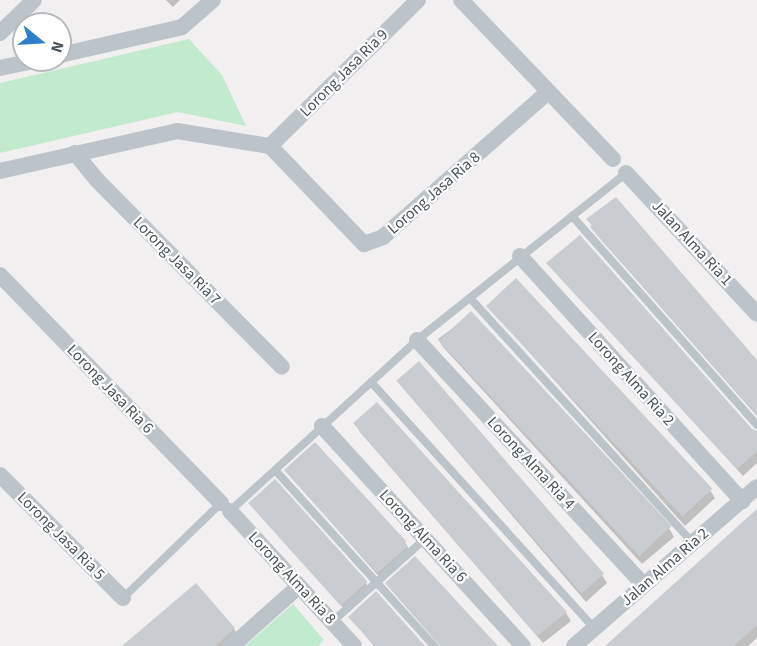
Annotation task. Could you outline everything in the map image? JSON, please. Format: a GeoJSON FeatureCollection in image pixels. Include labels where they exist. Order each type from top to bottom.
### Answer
{"type":"FeatureCollection","features":[{"type":"Feature","properties":{"kind":"street"},"geometry":{"type":"LineString","coordinates":[[0,33],[34,0]]}},
{"type":"Feature","properties":{"kind":"street"},"geometry":{"type":"LineString","coordinates":[[72,52],[182,27],[213,0]]}},
{"type":"Feature","properties":{"kind":"street","name":"Lorong Jasa Ria 9"},"geometry":{"type":"LineString","coordinates":[[270,146],[418,0]]}},
{"type":"Feature","properties":{"kind":"street"},"geometry":{"type":"LineString","coordinates":[[461,0],[547,93],[613,159]]}},
{"type":"Feature","properties":{"kind":"street","name":"Lorong Jasa Ria 8"},"geometry":{"type":"LineString","coordinates":[[270,146],[364,244],[383,237],[547,93]]}},
{"type":"Feature","properties":{"kind":"street"},"geometry":{"type":"LineString","coordinates":[[0,171],[177,131],[270,146]]}},
{"type":"Feature","properties":{"kind":"street","name":"Lorong Jasa Ria 7"},"geometry":{"type":"LineString","coordinates":[[75,153],[96,178],[282,367]]}},
{"type":"Feature","properties":{"kind":"street","name":"Jalan Alma Ria 1"},"geometry":{"type":"LineString","coordinates":[[626,173],[757,314]]}},
{"type":"Feature","properties":{"kind":"street","name":"Lorong Alma Ria 2"},"geometry":{"type":"LineString","coordinates":[[520,256],[742,501]]}},
{"type":"Feature","properties":{"kind":"street","name":"Lorong Jasa Ria 6"},"geometry":{"type":"LineString","coordinates":[[0,275],[225,507]]}},
{"type":"Feature","properties":{"kind":"street","name":"Lorong Alma Ria 4"},"geometry":{"type":"LineString","coordinates":[[417,340],[644,585]]}},
{"type":"Feature","properties":{"kind":"street","name":"Lorong Alma Ria 6"},"geometry":{"type":"LineString","coordinates":[[322,426],[523,646]]}},
{"type":"Feature","properties":{"kind":"street","name":"Lorong Jasa Ria 5"},"geometry":{"type":"LineString","coordinates":[[0,475],[123,598]]}},
{"type":"Feature","properties":{"kind":"street","name":"Jalan Alma Ria 2"},"geometry":{"type":"LineString","coordinates":[[574,646],[757,488]]}},
{"type":"Feature","properties":{"kind":"street","name":"Lorong Alma Ria 8"},"geometry":{"type":"LineString","coordinates":[[225,507],[354,646]]}},
{"type":"Feature","properties":{"kind":"street"},"geometry":{"type":"LineString","coordinates":[[232,646],[299,586]]}},
{"type":"Feature","properties":{"kind":"lane"},"geometry":{"type":"LineString","coordinates":[[123,598],[225,507],[276,471],[417,340],[626,173]]}},
{"type":"Feature","properties":{"kind":"lane"},"geometry":{"type":"LineString","coordinates":[[572,216],[757,425]]}},
{"type":"Feature","properties":{"kind":"lane"},"geometry":{"type":"LineString","coordinates":[[470,298],[693,543]]}},
{"type":"Feature","properties":{"kind":"lane"},"geometry":{"type":"LineString","coordinates":[[370,382],[594,628]]}},
{"type":"Feature","properties":{"kind":"lane"},"geometry":{"type":"LineString","coordinates":[[276,471],[434,646]]}},
{"type":"Feature","properties":{"kind":"lane"},"geometry":{"type":"LineString","coordinates":[[332,622],[426,538]]}},
{"type":"Feature","properties":{"kind":"green space"},"geometry":{"type":"Polygon","coordinates":[[[189,39],[222,75],[246,126],[178,112],[0,153],[0,83],[47,72],[72,72],[72,66],[189,39]]]}},
{"type":"Feature","properties":{"kind":"green space"},"geometry":{"type":"Polygon","coordinates":[[[293,604],[324,640],[318,646],[245,646],[293,604]]]}},
{"type":"Feature","properties":{"kind":"building"},"geometry":{"type":"Polygon","coordinates":[[[616,197],[757,360],[757,415],[590,227],[592,225],[586,219],[616,197]]]}},
{"type":"Feature","properties":{"kind":"building"},"geometry":{"type":"Polygon","coordinates":[[[580,235],[752,429],[757,431],[757,451],[737,469],[546,263],[580,235]]]}},
{"type":"Feature","properties":{"kind":"building"},"geometry":{"type":"Polygon","coordinates":[[[516,278],[712,489],[682,517],[486,306],[516,278]]]}},
{"type":"Feature","properties":{"kind":"building"},"geometry":{"type":"Polygon","coordinates":[[[471,311],[672,526],[639,556],[439,341],[471,311]]]}},
{"type":"Feature","properties":{"kind":"building"},"geometry":{"type":"Polygon","coordinates":[[[419,361],[604,574],[581,594],[396,381],[419,361]]]}},
{"type":"Feature","properties":{"kind":"building"},"geometry":{"type":"Polygon","coordinates":[[[377,402],[567,612],[537,636],[353,423],[377,402]]]}},
{"type":"Feature","properties":{"kind":"building"},"geometry":{"type":"Polygon","coordinates":[[[315,442],[406,541],[404,543],[407,547],[377,573],[284,470],[315,442]]]}},
{"type":"Feature","properties":{"kind":"building"},"geometry":{"type":"Polygon","coordinates":[[[275,479],[367,582],[341,606],[248,503],[275,479]]]}},
{"type":"Feature","properties":{"kind":"building"},"geometry":{"type":"Polygon","coordinates":[[[757,509],[757,625],[734,646],[605,646],[757,509]]]}},
{"type":"Feature","properties":{"kind":"building"},"geometry":{"type":"Polygon","coordinates":[[[415,556],[498,646],[440,646],[385,583],[415,556]]]}},
{"type":"Feature","properties":{"kind":"building"},"geometry":{"type":"Polygon","coordinates":[[[196,583],[235,628],[215,646],[122,646],[196,583]]]}},
{"type":"Feature","properties":{"kind":"building"},"geometry":{"type":"Polygon","coordinates":[[[376,591],[425,646],[375,646],[348,617],[376,591]]]}}]}
